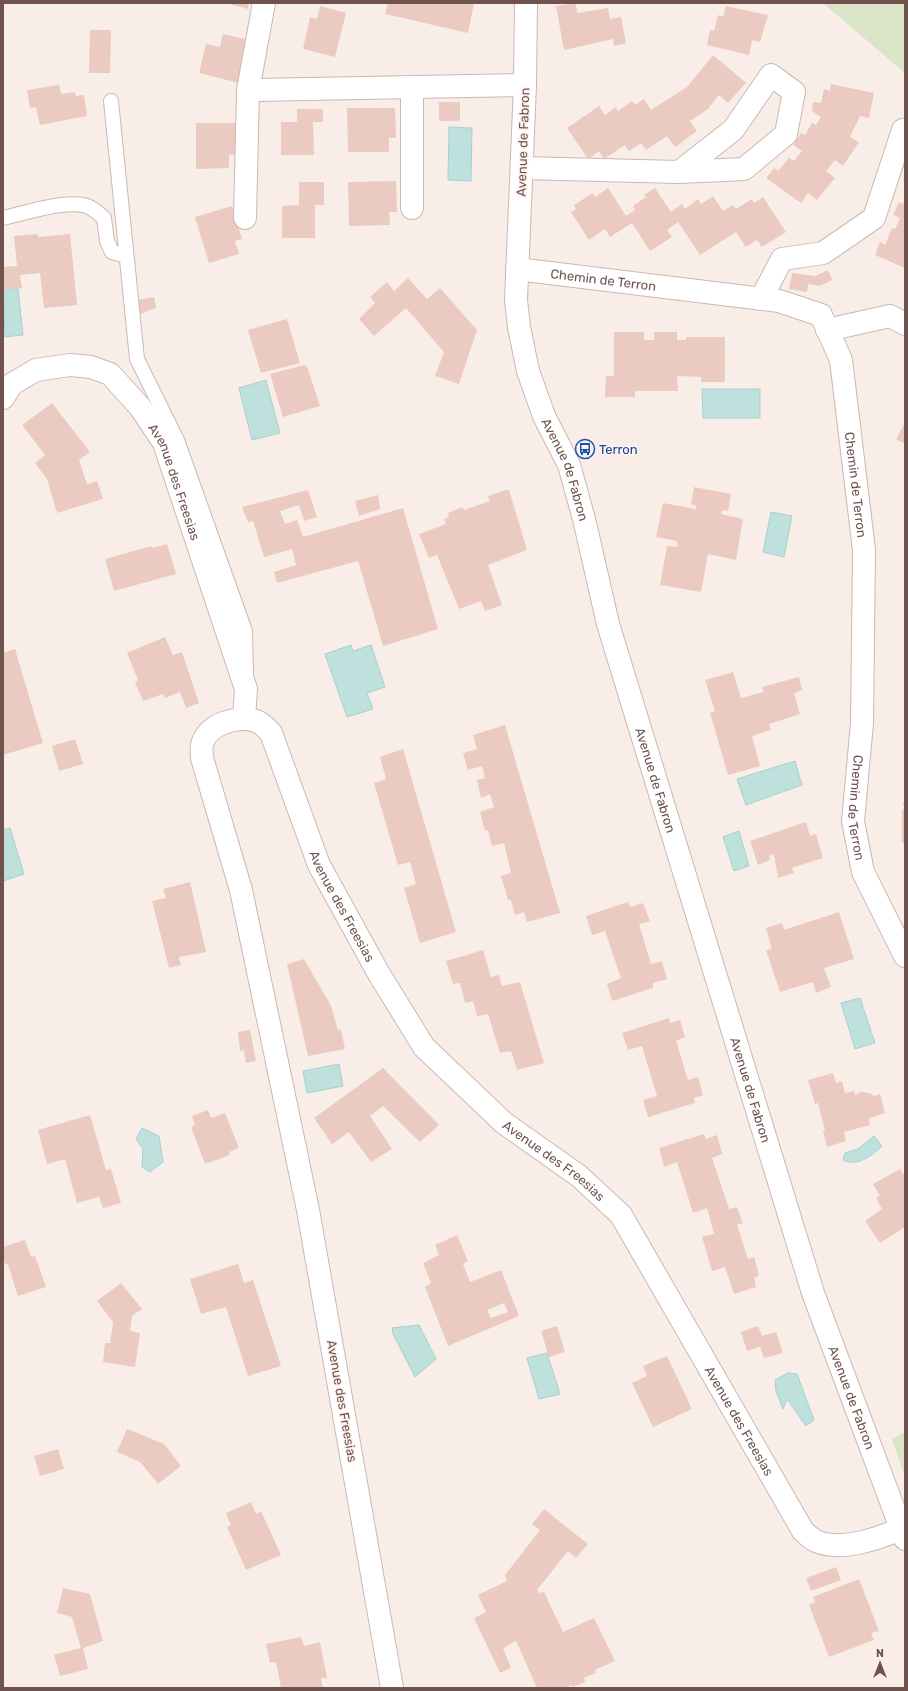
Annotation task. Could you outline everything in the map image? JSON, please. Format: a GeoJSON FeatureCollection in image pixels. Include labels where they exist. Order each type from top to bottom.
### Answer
{"type":"FeatureCollection","features":[{"type":"Feature","properties":{"kind":"street"},"geometry":{"type":"LineString","coordinates":[[245,218],[248,90],[264,3]]}},
{"type":"Feature","properties":{"kind":"street","name":"Avenue de Fabron"},"geometry":{"type":"LineString","coordinates":[[526,3],[525,85],[516,300],[519,327],[528,371],[544,416],[569,465],[584,519],[608,624],[813,1293],[903,1534]]}},
{"type":"Feature","properties":{"kind":"street"},"geometry":{"type":"LineString","coordinates":[[522,168],[679,172],[744,169],[786,134],[794,92],[771,75],[733,130],[679,172]]}},
{"type":"Feature","properties":{"kind":"street"},"geometry":{"type":"LineString","coordinates":[[248,90],[525,85]]}},
{"type":"Feature","properties":{"kind":"street"},"geometry":{"type":"LineString","coordinates":[[412,86],[412,208]]}},
{"type":"Feature","properties":{"kind":"street"},"geometry":{"type":"LineString","coordinates":[[761,299],[782,259],[823,253],[874,218],[903,130]]}},
{"type":"Feature","properties":{"kind":"street","name":"Chemin de Terron"},"geometry":{"type":"LineString","coordinates":[[517,269],[779,301],[821,316],[841,360],[864,550],[862,723],[853,821],[863,872],[905,956]]}},
{"type":"Feature","properties":{"kind":"street"},"geometry":{"type":"LineString","coordinates":[[827,330],[890,316],[905,324]]}},
{"type":"Feature","properties":{"kind":"street","name":"Avenue des Freesias"},"geometry":{"type":"LineString","coordinates":[[3,398],[12,384],[36,370],[70,365],[91,367],[110,374],[140,407],[164,443],[246,689],[244,718]]}},
{"type":"Feature","properties":{"kind":"street","name":"Avenue des Freesias"},"geometry":{"type":"LineString","coordinates":[[392,1688],[308,1210],[241,890],[202,758],[202,746],[206,735],[221,724],[244,718],[258,721],[271,733],[319,865],[379,974],[424,1047],[504,1123],[579,1176],[620,1215],[803,1531],[814,1540],[830,1545],[852,1544],[880,1537],[903,1534]]}},
{"type":"Feature","properties":{"kind":"lane"},"geometry":{"type":"LineString","coordinates":[[111,102],[137,358],[177,440],[245,631],[246,689]]}},
{"type":"Feature","properties":{"kind":"lane"},"geometry":{"type":"LineString","coordinates":[[3,218],[68,204],[84,205],[104,218],[107,241],[112,252],[126,256]]}},
{"type":"Feature","properties":{"kind":"green space"},"geometry":{"type":"Polygon","coordinates":[[[823,3],[905,3],[905,73],[823,3]]]}},
{"type":"Feature","properties":{"kind":"green space"},"geometry":{"type":"Polygon","coordinates":[[[905,1432],[905,1477],[892,1439],[905,1432]]]}},
{"type":"Feature","properties":{"kind":"water"},"geometry":{"type":"Polygon","coordinates":[[[449,127],[472,128],[471,181],[448,180],[449,127]]]}},
{"type":"Feature","properties":{"kind":"water"},"geometry":{"type":"Polygon","coordinates":[[[18,289],[23,335],[5,337],[3,291],[18,289]]]}},
{"type":"Feature","properties":{"kind":"water"},"geometry":{"type":"Polygon","coordinates":[[[266,380],[280,433],[252,440],[239,388],[266,380]]]}},
{"type":"Feature","properties":{"kind":"water"},"geometry":{"type":"Polygon","coordinates":[[[702,389],[760,389],[760,418],[703,418],[702,389]]]}},
{"type":"Feature","properties":{"kind":"water"},"geometry":{"type":"Polygon","coordinates":[[[771,512],[792,516],[784,557],[763,552],[771,512]]]}},
{"type":"Feature","properties":{"kind":"water"},"geometry":{"type":"Polygon","coordinates":[[[351,645],[353,651],[371,645],[385,687],[367,693],[373,709],[347,717],[325,654],[351,645]]]}},
{"type":"Feature","properties":{"kind":"water"},"geometry":{"type":"Polygon","coordinates":[[[795,761],[802,785],[746,805],[737,779],[795,761]]]}},
{"type":"Feature","properties":{"kind":"water"},"geometry":{"type":"Polygon","coordinates":[[[10,828],[24,874],[3,881],[3,830],[10,828]]]}},
{"type":"Feature","properties":{"kind":"water"},"geometry":{"type":"Polygon","coordinates":[[[739,831],[749,866],[734,871],[723,837],[739,831]]]}},
{"type":"Feature","properties":{"kind":"water"},"geometry":{"type":"Polygon","coordinates":[[[860,998],[875,1043],[855,1049],[841,1003],[860,998]]]}},
{"type":"Feature","properties":{"kind":"water"},"geometry":{"type":"Polygon","coordinates":[[[339,1064],[343,1086],[307,1093],[303,1071],[339,1064]]]}},
{"type":"Feature","properties":{"kind":"water"},"geometry":{"type":"Polygon","coordinates":[[[142,1128],[159,1136],[163,1162],[150,1172],[142,1167],[143,1149],[136,1139],[142,1128]]]}},
{"type":"Feature","properties":{"kind":"water"},"geometry":{"type":"Polygon","coordinates":[[[874,1136],[882,1146],[869,1157],[854,1162],[843,1160],[845,1153],[858,1149],[874,1136]]]}},
{"type":"Feature","properties":{"kind":"water"},"geometry":{"type":"Polygon","coordinates":[[[419,1325],[436,1359],[415,1377],[393,1334],[392,1328],[419,1325]]]}},
{"type":"Feature","properties":{"kind":"water"},"geometry":{"type":"Polygon","coordinates":[[[547,1353],[560,1394],[539,1399],[527,1358],[547,1353]]]}},
{"type":"Feature","properties":{"kind":"water"},"geometry":{"type":"Polygon","coordinates":[[[788,1373],[797,1374],[814,1420],[806,1426],[787,1399],[783,1409],[776,1391],[775,1380],[788,1373]]]}},
{"type":"Feature","properties":{"kind":"building"},"geometry":{"type":"Polygon","coordinates":[[[226,3],[249,3],[248,9],[226,3]]]}},
{"type":"Feature","properties":{"kind":"building"},"geometry":{"type":"Polygon","coordinates":[[[388,3],[474,3],[468,33],[385,14],[388,3]]]}},
{"type":"Feature","properties":{"kind":"building"},"geometry":{"type":"Polygon","coordinates":[[[576,3],[577,13],[608,8],[610,19],[621,17],[626,43],[614,46],[613,39],[564,50],[556,6],[576,3]]]}},
{"type":"Feature","properties":{"kind":"building"},"geometry":{"type":"Polygon","coordinates":[[[320,6],[346,13],[335,57],[303,49],[310,17],[317,19],[320,6]]]}},
{"type":"Feature","properties":{"kind":"building"},"geometry":{"type":"Polygon","coordinates":[[[726,6],[768,15],[760,42],[752,40],[749,55],[707,45],[710,30],[714,31],[718,15],[723,17],[726,6]]]}},
{"type":"Feature","properties":{"kind":"building"},"geometry":{"type":"Polygon","coordinates":[[[90,30],[111,30],[110,73],[89,73],[90,30]]]}},
{"type":"Feature","properties":{"kind":"building"},"geometry":{"type":"Polygon","coordinates":[[[223,34],[249,40],[239,83],[199,73],[206,44],[220,47],[223,34]]]}},
{"type":"Feature","properties":{"kind":"building"},"geometry":{"type":"Polygon","coordinates":[[[713,55],[746,83],[728,103],[719,95],[708,109],[690,121],[697,131],[675,147],[667,136],[646,150],[641,143],[629,151],[625,145],[604,159],[599,151],[588,159],[567,128],[599,106],[605,115],[616,107],[618,111],[632,101],[635,105],[644,99],[651,110],[687,87],[713,55]]]}},
{"type":"Feature","properties":{"kind":"building"},"geometry":{"type":"Polygon","coordinates":[[[831,84],[874,93],[869,118],[860,116],[850,137],[859,142],[843,166],[835,160],[826,171],[835,178],[817,200],[808,193],[801,203],[766,178],[774,168],[778,171],[789,158],[794,161],[802,151],[793,145],[801,133],[805,135],[812,123],[816,125],[821,117],[812,111],[813,102],[821,103],[824,89],[830,91],[831,84]]]}},
{"type":"Feature","properties":{"kind":"building"},"geometry":{"type":"Polygon","coordinates":[[[59,85],[61,94],[75,92],[76,96],[84,95],[87,116],[40,125],[36,107],[30,108],[27,90],[59,85]]]}},
{"type":"Feature","properties":{"kind":"building"},"geometry":{"type":"Polygon","coordinates":[[[439,102],[460,102],[460,121],[439,121],[439,102]]]}},
{"type":"Feature","properties":{"kind":"building"},"geometry":{"type":"Polygon","coordinates":[[[347,108],[395,108],[396,138],[389,138],[389,152],[348,152],[347,108]]]}},
{"type":"Feature","properties":{"kind":"building"},"geometry":{"type":"Polygon","coordinates":[[[297,109],[323,109],[323,122],[313,122],[314,155],[281,155],[281,122],[297,122],[297,109]]]}},
{"type":"Feature","properties":{"kind":"building"},"geometry":{"type":"Polygon","coordinates":[[[196,123],[237,123],[237,155],[229,155],[229,168],[196,169],[196,123]]]}},
{"type":"Feature","properties":{"kind":"building"},"geometry":{"type":"Polygon","coordinates":[[[396,181],[397,212],[389,212],[390,225],[349,226],[348,182],[396,181]]]}},
{"type":"Feature","properties":{"kind":"building"},"geometry":{"type":"Polygon","coordinates":[[[299,182],[324,182],[324,205],[315,205],[315,238],[282,238],[282,206],[299,205],[299,182]]]}},
{"type":"Feature","properties":{"kind":"building"},"geometry":{"type":"Polygon","coordinates":[[[608,188],[626,216],[635,210],[633,206],[646,197],[644,195],[655,188],[671,212],[682,204],[685,209],[698,199],[701,204],[713,196],[723,211],[733,205],[736,209],[752,199],[754,203],[763,197],[786,232],[762,247],[757,240],[746,247],[736,232],[700,255],[678,222],[667,230],[672,237],[650,251],[632,223],[610,237],[605,229],[589,240],[571,212],[576,209],[574,205],[593,193],[595,197],[608,188]]]}},
{"type":"Feature","properties":{"kind":"building"},"geometry":{"type":"Polygon","coordinates":[[[905,199],[905,268],[875,255],[880,242],[885,245],[892,228],[895,229],[900,218],[893,215],[899,202],[903,204],[905,199]]]}},
{"type":"Feature","properties":{"kind":"building"},"geometry":{"type":"Polygon","coordinates":[[[232,206],[242,239],[235,241],[239,254],[209,263],[195,217],[232,206]]]}},
{"type":"Feature","properties":{"kind":"building"},"geometry":{"type":"Polygon","coordinates":[[[38,234],[38,237],[70,234],[77,305],[44,308],[40,273],[20,275],[22,288],[3,290],[3,267],[17,266],[14,236],[38,234]]]}},
{"type":"Feature","properties":{"kind":"building"},"geometry":{"type":"Polygon","coordinates":[[[828,270],[832,280],[820,286],[808,284],[807,292],[789,289],[792,273],[815,276],[828,270]]]}},
{"type":"Feature","properties":{"kind":"building"},"geometry":{"type":"Polygon","coordinates":[[[408,278],[427,299],[440,288],[477,330],[459,384],[435,376],[444,352],[406,308],[374,336],[359,319],[375,303],[370,297],[387,282],[394,291],[408,278]]]}},
{"type":"Feature","properties":{"kind":"building"},"geometry":{"type":"Polygon","coordinates":[[[154,297],[156,308],[140,314],[137,300],[154,297]]]}},
{"type":"Feature","properties":{"kind":"building"},"geometry":{"type":"Polygon","coordinates":[[[287,319],[300,363],[261,373],[248,330],[287,319]]]}},
{"type":"Feature","properties":{"kind":"building"},"geometry":{"type":"Polygon","coordinates":[[[614,332],[644,332],[644,340],[654,340],[654,332],[677,332],[677,340],[686,340],[686,337],[725,337],[725,382],[701,382],[701,377],[677,376],[678,391],[635,391],[635,397],[605,397],[606,376],[614,376],[614,332]]]}},
{"type":"Feature","properties":{"kind":"building"},"geometry":{"type":"Polygon","coordinates":[[[304,365],[307,366],[320,406],[283,417],[270,374],[304,365]]]}},
{"type":"Feature","properties":{"kind":"building"},"geometry":{"type":"Polygon","coordinates":[[[52,403],[90,452],[79,460],[87,484],[97,481],[103,499],[57,513],[47,479],[35,463],[45,455],[22,425],[52,403]]]}},
{"type":"Feature","properties":{"kind":"building"},"geometry":{"type":"Polygon","coordinates":[[[905,423],[905,444],[896,439],[905,423]]]}},
{"type":"Feature","properties":{"kind":"building"},"geometry":{"type":"Polygon","coordinates":[[[694,487],[731,494],[728,511],[722,510],[721,514],[743,519],[736,560],[708,554],[701,592],[660,585],[667,546],[677,547],[677,541],[656,537],[663,503],[696,509],[696,506],[691,504],[694,487]]]}},
{"type":"Feature","properties":{"kind":"building"},"geometry":{"type":"Polygon","coordinates":[[[308,490],[317,517],[304,521],[299,505],[280,511],[285,524],[297,520],[303,537],[403,508],[438,629],[383,646],[358,561],[277,583],[274,572],[296,565],[292,549],[264,557],[253,521],[248,522],[242,507],[308,490]]]}},
{"type":"Feature","properties":{"kind":"building"},"geometry":{"type":"Polygon","coordinates":[[[509,490],[527,550],[488,565],[502,605],[485,611],[481,601],[459,609],[437,555],[429,558],[419,534],[446,524],[444,519],[449,517],[448,513],[462,507],[464,510],[490,501],[488,496],[509,490]]]}},
{"type":"Feature","properties":{"kind":"building"},"geometry":{"type":"Polygon","coordinates":[[[378,495],[380,509],[359,516],[355,501],[378,495]]]}},
{"type":"Feature","properties":{"kind":"building"},"geometry":{"type":"Polygon","coordinates":[[[167,544],[176,574],[114,591],[105,559],[151,546],[152,548],[167,544]]]}},
{"type":"Feature","properties":{"kind":"building"},"geometry":{"type":"Polygon","coordinates":[[[165,637],[173,655],[182,652],[199,703],[186,708],[180,692],[165,698],[163,694],[143,701],[135,682],[138,680],[127,653],[165,637]]]}},
{"type":"Feature","properties":{"kind":"building"},"geometry":{"type":"Polygon","coordinates":[[[15,649],[43,743],[3,755],[3,653],[15,649]]]}},
{"type":"Feature","properties":{"kind":"building"},"geometry":{"type":"Polygon","coordinates":[[[733,672],[741,698],[764,692],[762,687],[799,677],[802,690],[794,693],[800,714],[769,724],[771,730],[752,736],[760,766],[728,775],[710,713],[715,711],[705,680],[733,672]]]}},
{"type":"Feature","properties":{"kind":"building"},"geometry":{"type":"Polygon","coordinates":[[[505,725],[560,913],[527,922],[524,912],[515,915],[511,900],[508,900],[501,876],[511,873],[504,843],[492,846],[488,830],[485,831],[480,812],[494,807],[490,794],[481,798],[477,780],[485,778],[482,766],[468,770],[463,753],[477,749],[473,735],[505,725]]]}},
{"type":"Feature","properties":{"kind":"building"},"geometry":{"type":"Polygon","coordinates":[[[75,739],[83,764],[59,771],[52,746],[75,739]]]}},
{"type":"Feature","properties":{"kind":"building"},"geometry":{"type":"Polygon","coordinates":[[[403,749],[456,932],[420,943],[404,888],[416,884],[410,862],[398,865],[374,783],[386,779],[380,757],[403,749]]]}},
{"type":"Feature","properties":{"kind":"building"},"geometry":{"type":"Polygon","coordinates":[[[905,808],[905,843],[902,843],[902,810],[905,808]]]}},
{"type":"Feature","properties":{"kind":"building"},"geometry":{"type":"Polygon","coordinates":[[[806,822],[810,836],[816,834],[823,858],[792,868],[794,873],[778,878],[774,854],[769,856],[770,860],[758,865],[750,841],[806,822]]]}},
{"type":"Feature","properties":{"kind":"building"},"geometry":{"type":"Polygon","coordinates":[[[190,882],[206,952],[179,957],[181,965],[169,968],[152,901],[166,898],[163,889],[190,882]]]}},
{"type":"Feature","properties":{"kind":"building"},"geometry":{"type":"Polygon","coordinates":[[[628,902],[630,907],[643,903],[650,921],[639,924],[651,964],[662,961],[667,979],[653,983],[653,988],[612,1001],[607,984],[621,978],[605,931],[592,935],[586,916],[628,902]]]}},
{"type":"Feature","properties":{"kind":"building"},"geometry":{"type":"Polygon","coordinates":[[[839,912],[854,959],[824,968],[831,987],[816,993],[813,982],[780,992],[766,950],[772,949],[766,928],[782,923],[784,930],[839,912]]]}},
{"type":"Feature","properties":{"kind":"building"},"geometry":{"type":"Polygon","coordinates":[[[483,950],[491,977],[499,975],[502,986],[520,982],[544,1063],[517,1070],[511,1051],[500,1053],[488,1014],[477,1016],[473,1001],[465,1003],[460,983],[453,984],[446,961],[483,950]]]}},
{"type":"Feature","properties":{"kind":"building"},"geometry":{"type":"Polygon","coordinates":[[[304,959],[331,1006],[338,1030],[341,1029],[345,1049],[308,1056],[287,964],[304,959]]]}},
{"type":"Feature","properties":{"kind":"building"},"geometry":{"type":"Polygon","coordinates":[[[669,1018],[670,1023],[680,1020],[685,1037],[676,1041],[688,1080],[698,1077],[703,1095],[694,1098],[695,1103],[648,1117],[643,1100],[657,1096],[642,1046],[628,1050],[622,1033],[669,1018]]]}},
{"type":"Feature","properties":{"kind":"building"},"geometry":{"type":"Polygon","coordinates":[[[250,1030],[256,1061],[246,1063],[244,1050],[240,1051],[238,1032],[250,1030]]]}},
{"type":"Feature","properties":{"kind":"building"},"geometry":{"type":"Polygon","coordinates":[[[383,1068],[439,1125],[420,1142],[383,1106],[370,1116],[392,1149],[371,1162],[349,1132],[332,1144],[314,1118],[383,1068]]]}},
{"type":"Feature","properties":{"kind":"building"},"geometry":{"type":"Polygon","coordinates":[[[833,1073],[836,1083],[842,1081],[845,1093],[854,1091],[855,1095],[861,1092],[870,1093],[874,1096],[880,1094],[885,1113],[869,1118],[870,1125],[844,1132],[846,1141],[827,1147],[823,1131],[825,1131],[818,1103],[815,1104],[808,1080],[833,1073]]]}},
{"type":"Feature","properties":{"kind":"building"},"geometry":{"type":"Polygon","coordinates":[[[208,1110],[211,1118],[225,1113],[239,1148],[229,1152],[230,1155],[205,1164],[191,1127],[195,1125],[192,1116],[208,1110]]]}},
{"type":"Feature","properties":{"kind":"building"},"geometry":{"type":"Polygon","coordinates":[[[90,1115],[106,1170],[111,1169],[121,1203],[103,1208],[99,1197],[77,1203],[65,1159],[47,1164],[38,1130],[90,1115]]]}},
{"type":"Feature","properties":{"kind":"building"},"geometry":{"type":"Polygon","coordinates":[[[704,1134],[706,1139],[717,1135],[722,1154],[712,1158],[729,1209],[737,1207],[743,1223],[737,1225],[748,1259],[754,1257],[759,1275],[754,1278],[756,1287],[734,1294],[725,1267],[712,1271],[702,1237],[714,1234],[707,1208],[693,1213],[677,1162],[664,1167],[659,1148],[704,1134]]]}},
{"type":"Feature","properties":{"kind":"building"},"geometry":{"type":"Polygon","coordinates":[[[900,1169],[905,1176],[905,1227],[880,1243],[865,1221],[882,1209],[876,1198],[880,1196],[873,1184],[900,1169]]]}},
{"type":"Feature","properties":{"kind":"building"},"geometry":{"type":"Polygon","coordinates":[[[457,1235],[468,1261],[463,1264],[470,1282],[501,1270],[519,1316],[448,1346],[425,1287],[431,1283],[423,1263],[439,1255],[435,1245],[457,1235]],[[504,1303],[487,1310],[491,1318],[508,1312],[504,1303]]]}},
{"type":"Feature","properties":{"kind":"building"},"geometry":{"type":"Polygon","coordinates":[[[25,1240],[31,1257],[35,1256],[46,1287],[18,1296],[8,1265],[3,1262],[3,1247],[25,1240]]]}},
{"type":"Feature","properties":{"kind":"building"},"geometry":{"type":"Polygon","coordinates":[[[238,1264],[244,1283],[253,1280],[281,1366],[248,1376],[226,1307],[201,1314],[190,1279],[238,1264]]]}},
{"type":"Feature","properties":{"kind":"building"},"geometry":{"type":"Polygon","coordinates":[[[121,1283],[142,1309],[132,1316],[130,1331],[140,1333],[135,1367],[103,1362],[105,1343],[110,1343],[113,1322],[97,1301],[121,1283]]]}},
{"type":"Feature","properties":{"kind":"building"},"geometry":{"type":"Polygon","coordinates":[[[557,1326],[565,1352],[549,1357],[541,1331],[557,1326]]]}},
{"type":"Feature","properties":{"kind":"building"},"geometry":{"type":"Polygon","coordinates":[[[758,1326],[762,1336],[776,1332],[783,1353],[764,1358],[760,1347],[747,1351],[741,1332],[758,1326]]]}},
{"type":"Feature","properties":{"kind":"building"},"geometry":{"type":"Polygon","coordinates":[[[667,1356],[692,1409],[653,1427],[632,1383],[647,1376],[643,1366],[667,1356]]]}},
{"type":"Feature","properties":{"kind":"building"},"geometry":{"type":"Polygon","coordinates":[[[127,1429],[164,1444],[181,1466],[158,1484],[140,1462],[117,1452],[127,1429]]]}},
{"type":"Feature","properties":{"kind":"building"},"geometry":{"type":"Polygon","coordinates":[[[58,1449],[64,1469],[40,1476],[34,1456],[58,1449]]]}},
{"type":"Feature","properties":{"kind":"building"},"geometry":{"type":"Polygon","coordinates":[[[251,1502],[256,1514],[261,1511],[281,1555],[246,1570],[227,1527],[231,1525],[226,1513],[251,1502]]]}},
{"type":"Feature","properties":{"kind":"building"},"geometry":{"type":"Polygon","coordinates":[[[544,1509],[588,1544],[576,1558],[568,1551],[537,1590],[540,1593],[544,1592],[563,1632],[594,1618],[615,1661],[595,1670],[596,1673],[584,1678],[585,1682],[573,1687],[572,1685],[565,1688],[537,1688],[516,1641],[503,1648],[511,1668],[500,1673],[474,1618],[486,1612],[478,1595],[507,1581],[505,1575],[540,1530],[532,1524],[544,1509]]]}},
{"type":"Feature","properties":{"kind":"building"},"geometry":{"type":"Polygon","coordinates":[[[836,1567],[841,1580],[811,1591],[806,1578],[836,1567]]]}},
{"type":"Feature","properties":{"kind":"building"},"geometry":{"type":"Polygon","coordinates":[[[859,1579],[879,1631],[871,1633],[874,1640],[829,1657],[809,1605],[815,1602],[813,1597],[859,1579]]]}},
{"type":"Feature","properties":{"kind":"building"},"geometry":{"type":"Polygon","coordinates":[[[63,1588],[90,1594],[103,1641],[83,1648],[88,1669],[60,1676],[54,1655],[81,1648],[72,1617],[57,1613],[63,1588]]]}},
{"type":"Feature","properties":{"kind":"building"},"geometry":{"type":"Polygon","coordinates":[[[301,1637],[304,1646],[320,1642],[327,1678],[321,1678],[323,1688],[281,1688],[276,1662],[270,1663],[266,1644],[301,1637]]]}},
{"type":"Feature","properties":{"kind":"place","name":"Terron"},"geometry":{"type":"Point","coordinates":[585,449]}}]}
